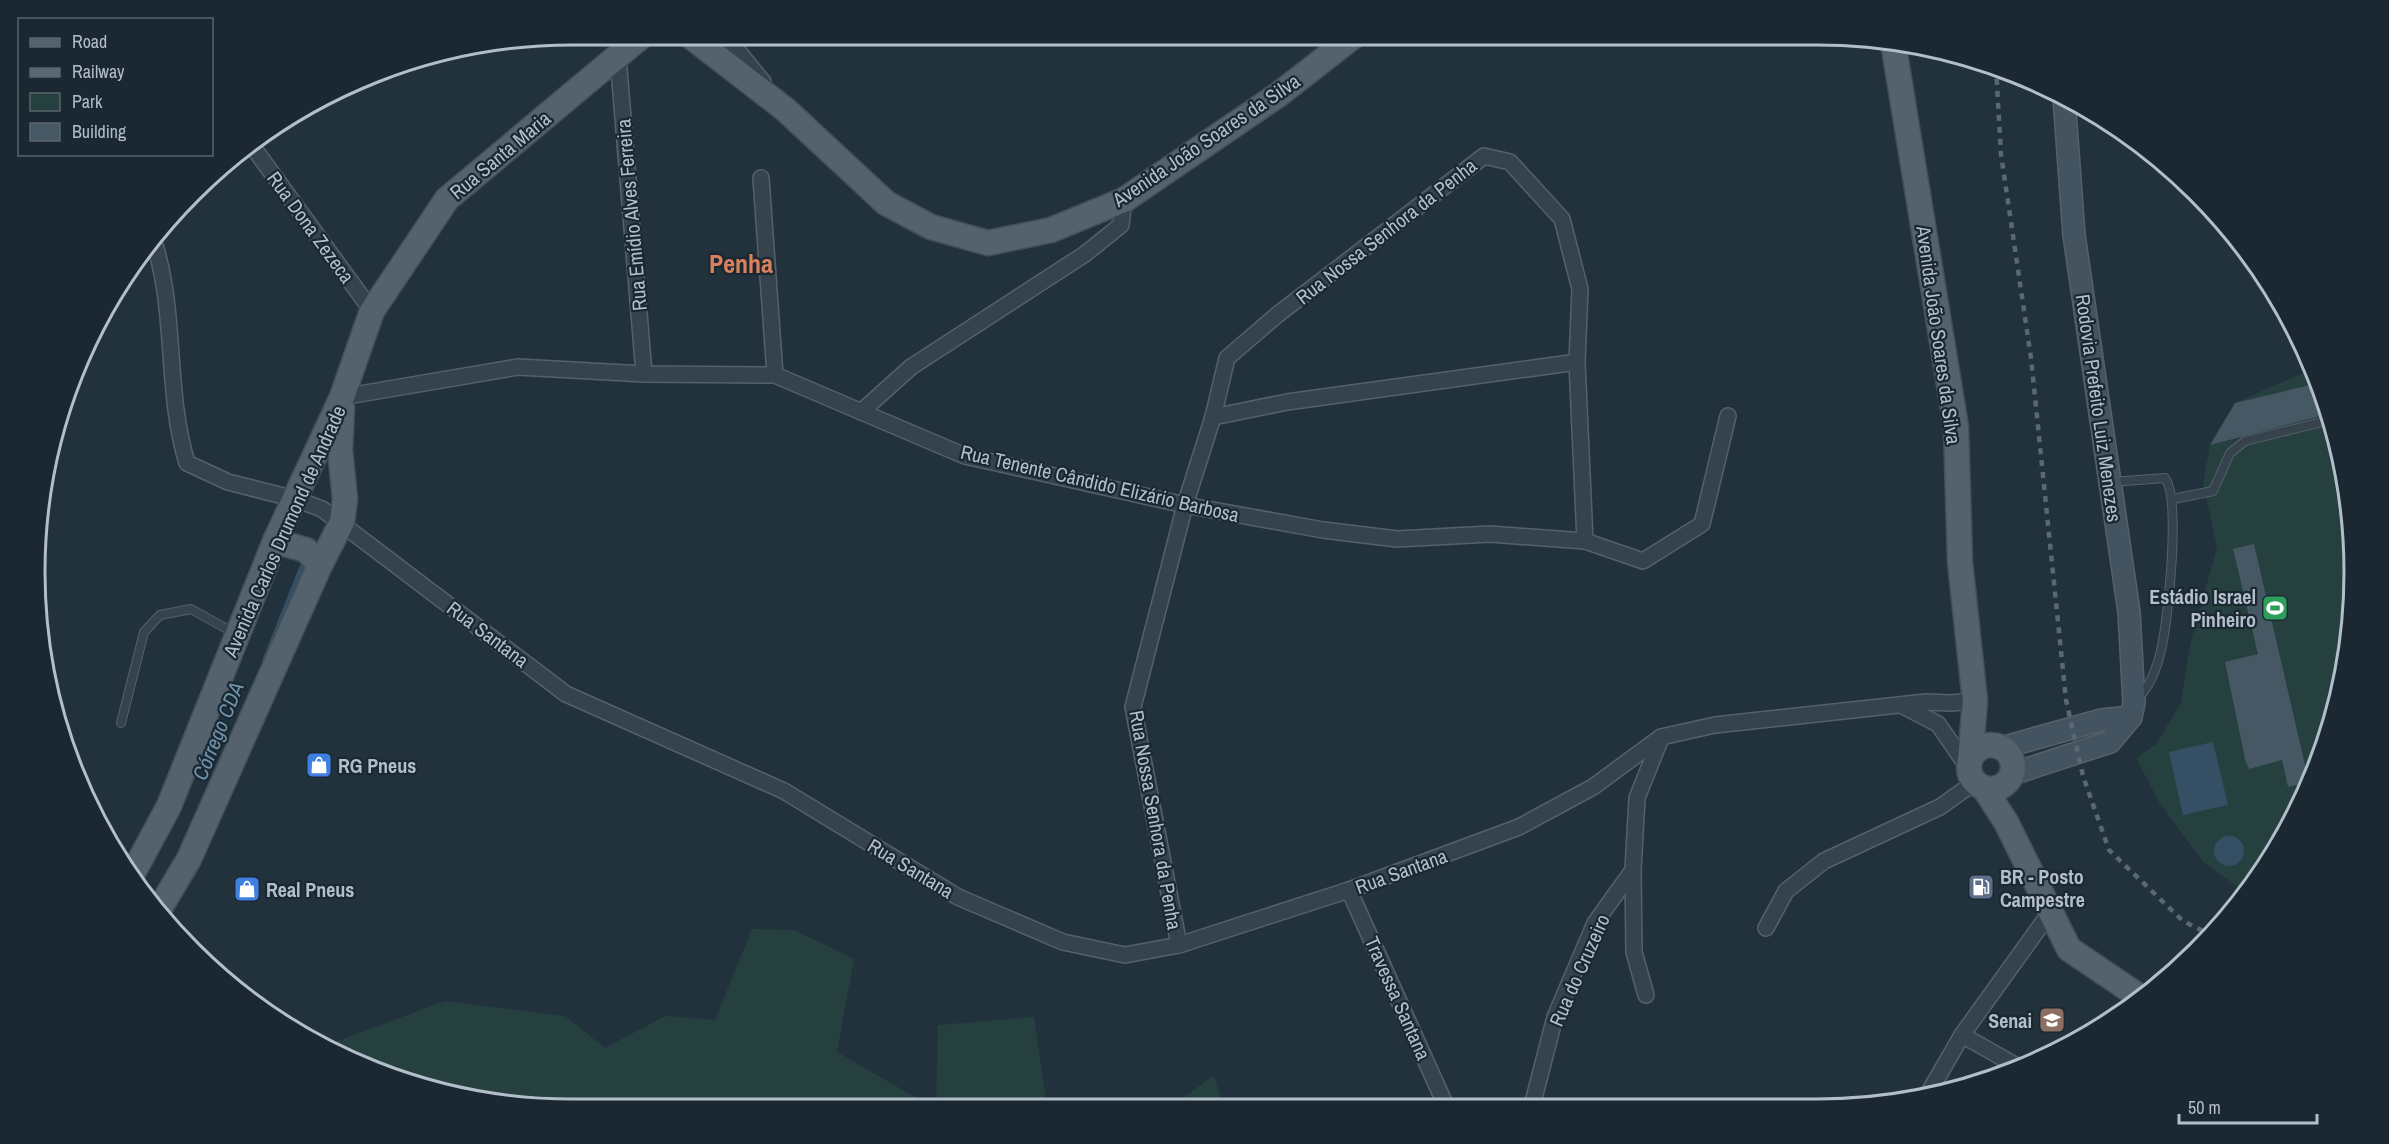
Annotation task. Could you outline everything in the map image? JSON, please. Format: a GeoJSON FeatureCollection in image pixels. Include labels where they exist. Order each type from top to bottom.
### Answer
{"type":"FeatureCollection","features":[{"type":"Feature","properties":{"kind":"main road","name":"Rua Santa Maria"},"geometry":{"type":"LineString","coordinates":[[342,397],[372,311],[447,199],[631,45]]}},
{"type":"Feature","properties":{"kind":"main road","name":"Avenida João Soares da Silva"},"geometry":{"type":"LineString","coordinates":[[703,45],[786,110],[886,203],[931,227],[988,243],[1051,230],[1124,200],[1278,95],[1341,45]]}},
{"type":"Feature","properties":{"kind":"main road","name":"Avenida João Soares da Silva"},"geometry":{"type":"LineString","coordinates":[[1895,51],[1956,427],[1960,562],[1975,701],[1986,776],[2011,759],[1996,747],[1975,701]]}},
{"type":"Feature","properties":{"kind":"main road","name":"Rodovia Prefeito Luiz Menezes"},"geometry":{"type":"LineString","coordinates":[[2065,107],[2074,235],[2129,612],[2132,710]]}},
{"type":"Feature","properties":{"kind":"main road","name":"Avenida Carlos Drumond de Andrade"},"geometry":{"type":"LineString","coordinates":[[136,868],[169,806],[275,541],[342,397]]}},
{"type":"Feature","properties":{"kind":"main road","name":"Avenida Carlos Drumond de Andrade"},"geometry":{"type":"LineString","coordinates":[[163,903],[189,859],[320,565],[342,522],[345,499],[340,450],[342,397]]}},
{"type":"Feature","properties":{"kind":"main road"},"geometry":{"type":"LineString","coordinates":[[275,541],[306,550],[320,565]]}},
{"type":"Feature","properties":{"kind":"main road"},"geometry":{"type":"LineString","coordinates":[[2132,710],[1996,747],[1980,748],[1986,776],[2006,822],[2049,914],[2069,949],[2134,993]]}},
{"type":"Feature","properties":{"kind":"main road"},"geometry":{"type":"LineString","coordinates":[[1986,776],[2110,742],[2132,710]]}},
{"type":"Feature","properties":{"kind":"street"},"geometry":{"type":"LineString","coordinates":[[734,45],[786,110]]}},
{"type":"Feature","properties":{"kind":"street","name":"Rua Emídio Alves Ferreira"},"geometry":{"type":"LineString","coordinates":[[618,57],[644,374]]}},
{"type":"Feature","properties":{"kind":"street","name":"Rua Dona Zezeca"},"geometry":{"type":"LineString","coordinates":[[256,151],[372,311]]}},
{"type":"Feature","properties":{"kind":"street","name":"Rua Nossa Senhora da Penha"},"geometry":{"type":"LineString","coordinates":[[1179,945],[1133,707],[1185,506],[1213,417],[1227,358],[1277,315],[1484,156],[1510,162],[1562,219],[1580,289],[1577,362],[1585,541]]}},
{"type":"Feature","properties":{"kind":"street"},"geometry":{"type":"LineString","coordinates":[[761,178],[775,375]]}},
{"type":"Feature","properties":{"kind":"street"},"geometry":{"type":"LineString","coordinates":[[861,412],[911,368],[1085,254],[1121,225],[1124,200]]}},
{"type":"Feature","properties":{"kind":"street","name":"Rua Santana"},"geometry":{"type":"LineString","coordinates":[[156,248],[164,272],[177,432],[187,463],[228,482],[295,499],[322,509],[566,694],[784,791],[958,897],[1063,942],[1125,955],[1179,945],[1349,890],[1519,826],[1593,787],[1661,737],[1715,725],[1926,702],[1975,701]]}},
{"type":"Feature","properties":{"kind":"street"},"geometry":{"type":"LineString","coordinates":[[1213,417],[1287,402],[1577,362]]}},
{"type":"Feature","properties":{"kind":"street","name":"Rua Tenente Cândido Elizário Barbosa"},"geometry":{"type":"LineString","coordinates":[[342,397],[518,367],[644,374],[775,375],[965,456],[1185,506],[1323,531],[1397,539],[1490,534],[1585,541],[1643,561],[1702,524],[1728,416]]}},
{"type":"Feature","properties":{"kind":"street"},"geometry":{"type":"LineString","coordinates":[[1766,928],[1786,891],[1824,861],[1940,807],[1986,776],[1938,724],[1903,706]]}},
{"type":"Feature","properties":{"kind":"street"},"geometry":{"type":"LineString","coordinates":[[1646,995],[1634,952],[1633,870],[1637,798],[1661,737]]}},
{"type":"Feature","properties":{"kind":"street","name":"Rua do Cruzeiro"},"geometry":{"type":"LineString","coordinates":[[1534,1099],[1555,1017],[1595,923],[1633,870]]}},
{"type":"Feature","properties":{"kind":"street","name":"Travessa Santana"},"geometry":{"type":"LineString","coordinates":[[1349,890],[1443,1099]]}},
{"type":"Feature","properties":{"kind":"street"},"geometry":{"type":"LineString","coordinates":[[1933,1086],[1962,1035],[2049,914]]}},
{"type":"Feature","properties":{"kind":"street"},"geometry":{"type":"LineString","coordinates":[[1962,1035],[2010,1062]]}},
{"type":"Feature","properties":{"kind":"lane"},"geometry":{"type":"LineString","coordinates":[[2173,499],[2213,491],[2230,453],[2245,441],[2322,422]]}},
{"type":"Feature","properties":{"kind":"lane"},"geometry":{"type":"LineString","coordinates":[[2110,482],[2165,478],[2170,485],[2173,499],[2169,583],[2162,647],[2148,689],[2132,710]]}},
{"type":"Feature","properties":{"kind":"lane"},"geometry":{"type":"LineString","coordinates":[[121,723],[144,632],[160,615],[190,609],[237,635]]}},
{"type":"Feature","properties":{"kind":"green space","name":"Estádio Israel Pinheiro"},"geometry":{"type":"Polygon","coordinates":[[[2305,372],[2326,436],[2334,469],[2343,538],[2344,572],[2343,606],[2334,675],[2316,741],[2290,805],[2273,836],[2239,887],[2203,862],[2159,802],[2136,758],[2156,744],[2181,703],[2190,644],[2217,548],[2203,484],[2210,445],[2235,403],[2305,372]]]}},
{"type":"Feature","properties":{"kind":"green space"},"geometry":{"type":"Polygon","coordinates":[[[752,929],[794,930],[854,959],[837,1052],[918,1099],[538,1098],[469,1089],[436,1081],[370,1059],[334,1042],[445,1001],[565,1016],[605,1048],[665,1016],[715,1020],[752,929]]]}},
{"type":"Feature","properties":{"kind":"green space"},"geometry":{"type":"Polygon","coordinates":[[[1034,1017],[1046,1099],[936,1099],[938,1025],[1034,1017]]]}},
{"type":"Feature","properties":{"kind":"green space"},"geometry":{"type":"Polygon","coordinates":[[[1214,1075],[1221,1099],[1182,1099],[1214,1075]]]}},
{"type":"Feature","properties":{"kind":"water"},"geometry":{"type":"Polygon","coordinates":[[[2213,742],[2228,805],[2183,815],[2169,752],[2213,742]]]}},
{"type":"Feature","properties":{"kind":"water"},"geometry":{"type":"Polygon","coordinates":[[[2229,836],[2240,840],[2244,851],[2240,862],[2229,866],[2218,862],[2214,851],[2218,840],[2229,836]]]}},
{"type":"Feature","properties":{"kind":"building"},"geometry":{"type":"Polygon","coordinates":[[[2310,385],[2320,416],[2210,445],[2235,403],[2310,385]]]}},
{"type":"Feature","properties":{"kind":"building"},"geometry":{"type":"Polygon","coordinates":[[[2254,544],[2306,769],[2299,784],[2288,787],[2282,760],[2249,769],[2245,759],[2225,662],[2258,654],[2233,549],[2254,544]]]}},
{"type":"Feature","properties":{"kind":"waterway","name":"Córrego CDA"},"geometry":{"type":"LineString","coordinates":[[265,660],[302,567]]}},
{"type":"Feature","properties":{"kind":"railway"},"geometry":{"type":"LineString","coordinates":[[1997,77],[2001,154],[2031,358],[2066,700],[2083,776],[2109,850],[2183,921],[2203,931]]}},
{"type":"Feature","properties":{"kind":"place","name":"Estádio Israel Pinheiro"},"geometry":{"type":"Point","coordinates":[2275,608]}},
{"type":"Feature","properties":{"kind":"place","name":"RG Pneus"},"geometry":{"type":"Point","coordinates":[319,765]}},
{"type":"Feature","properties":{"kind":"place","name":"BR - Posto Campestre"},"geometry":{"type":"Point","coordinates":[1981,887]}},
{"type":"Feature","properties":{"kind":"place","name":"Real Pneus"},"geometry":{"type":"Point","coordinates":[247,889]}},
{"type":"Feature","properties":{"kind":"place","name":"Senai"},"geometry":{"type":"Point","coordinates":[2052,1020]}},
{"type":"Feature","properties":{"kind":"district","name":"Penha"},"geometry":{"type":"Point","coordinates":[741,263]}}]}
